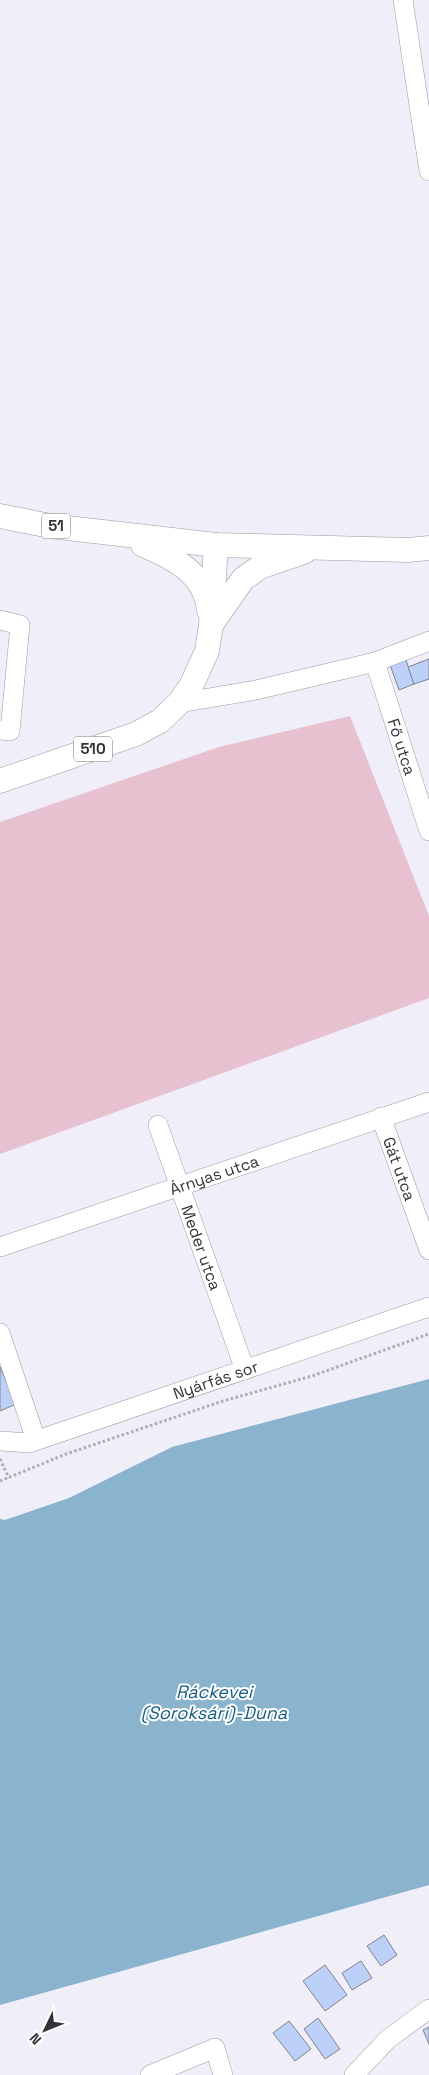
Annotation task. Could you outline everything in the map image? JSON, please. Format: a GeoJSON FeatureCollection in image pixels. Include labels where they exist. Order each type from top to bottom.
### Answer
{"type":"FeatureCollection","features":[{"type":"Feature","properties":{"kind":"main road","name":"51"},"geometry":{"type":"LineString","coordinates":[[0,516],[50,526],[216,545],[408,550],[429,548]]}},
{"type":"Feature","properties":{"kind":"main road"},"geometry":{"type":"LineString","coordinates":[[113,533],[167,555],[194,574],[204,592],[212,625]]}},
{"type":"Feature","properties":{"kind":"main road","name":"510"},"geometry":{"type":"LineString","coordinates":[[0,781],[136,734],[160,720],[179,703],[200,670],[207,651],[212,625],[216,545]]}},
{"type":"Feature","properties":{"kind":"main road"},"geometry":{"type":"LineString","coordinates":[[212,625],[243,579],[260,568],[316,547]]}},
{"type":"Feature","properties":{"kind":"street"},"geometry":{"type":"LineString","coordinates":[[403,0],[429,171]]}},
{"type":"Feature","properties":{"kind":"street"},"geometry":{"type":"LineString","coordinates":[[0,620],[20,625],[10,731],[0,730]]}},
{"type":"Feature","properties":{"kind":"street"},"geometry":{"type":"LineString","coordinates":[[179,703],[256,690],[375,662],[429,641]]}},
{"type":"Feature","properties":{"kind":"street","name":"Fő utca"},"geometry":{"type":"LineString","coordinates":[[375,662],[429,831]]}},
{"type":"Feature","properties":{"kind":"street","name":"Árnyas utca"},"geometry":{"type":"LineString","coordinates":[[0,1247],[429,1102]]}},
{"type":"Feature","properties":{"kind":"street","name":"Gát utca"},"geometry":{"type":"LineString","coordinates":[[381,1117],[429,1250]]}},
{"type":"Feature","properties":{"kind":"street","name":"Meder utca"},"geometry":{"type":"LineString","coordinates":[[158,1125],[245,1370]]}},
{"type":"Feature","properties":{"kind":"street","name":"Nyárfás sor"},"geometry":{"type":"LineString","coordinates":[[0,1441],[28,1443],[429,1307]]}},
{"type":"Feature","properties":{"kind":"street"},"geometry":{"type":"LineString","coordinates":[[0,1334],[36,1440]]}},
{"type":"Feature","properties":{"kind":"street"},"geometry":{"type":"LineString","coordinates":[[354,2075],[388,2039],[429,2009]]}},
{"type":"Feature","properties":{"kind":"street"},"geometry":{"type":"LineString","coordinates":[[150,2075],[215,2048],[223,2075]]}},
{"type":"Feature","properties":{"kind":"path"},"geometry":{"type":"LineString","coordinates":[[0,1481],[84,1448],[223,1401],[312,1376],[429,1334]]}},
{"type":"Feature","properties":{"kind":"path"},"geometry":{"type":"LineString","coordinates":[[0,1459],[9,1478]]}},
{"type":"Feature","properties":{"kind":"shaded area"},"geometry":{"type":"Polygon","coordinates":[[[350,716],[429,916],[429,998],[0,1154],[0,822],[219,747],[350,716]]]}},
{"type":"Feature","properties":{"kind":"water","name":"Ráckevei (Soroksári)-Duna"},"geometry":{"type":"Polygon","coordinates":[[[429,1379],[429,1885],[0,2005],[0,1519],[5,1520],[69,1498],[172,1447],[429,1379]]]}},
{"type":"Feature","properties":{"kind":"building"},"geometry":{"type":"Polygon","coordinates":[[[405,657],[414,684],[399,690],[389,662],[405,657]]]}},
{"type":"Feature","properties":{"kind":"building"},"geometry":{"type":"Polygon","coordinates":[[[429,659],[429,679],[414,684],[408,667],[429,659]]]}},
{"type":"Feature","properties":{"kind":"building"},"geometry":{"type":"Polygon","coordinates":[[[0,1367],[16,1404],[0,1411],[0,1367]]]}},
{"type":"Feature","properties":{"kind":"building"},"geometry":{"type":"Polygon","coordinates":[[[384,1935],[397,1955],[381,1966],[367,1946],[384,1935]]]}},
{"type":"Feature","properties":{"kind":"building"},"geometry":{"type":"Polygon","coordinates":[[[361,1961],[372,1978],[352,1990],[342,1973],[361,1961]]]}},
{"type":"Feature","properties":{"kind":"building"},"geometry":{"type":"Polygon","coordinates":[[[325,1965],[347,1995],[325,2011],[303,1981],[325,1965]]]}},
{"type":"Feature","properties":{"kind":"building"},"geometry":{"type":"Polygon","coordinates":[[[318,2018],[340,2049],[325,2059],[304,2029],[318,2018]]]}},
{"type":"Feature","properties":{"kind":"building"},"geometry":{"type":"Polygon","coordinates":[[[289,2021],[311,2049],[295,2061],[273,2033],[289,2021]]]}},
{"type":"Feature","properties":{"kind":"building"},"geometry":{"type":"Polygon","coordinates":[[[429,2027],[429,2044],[423,2030],[429,2027]]]}}]}
